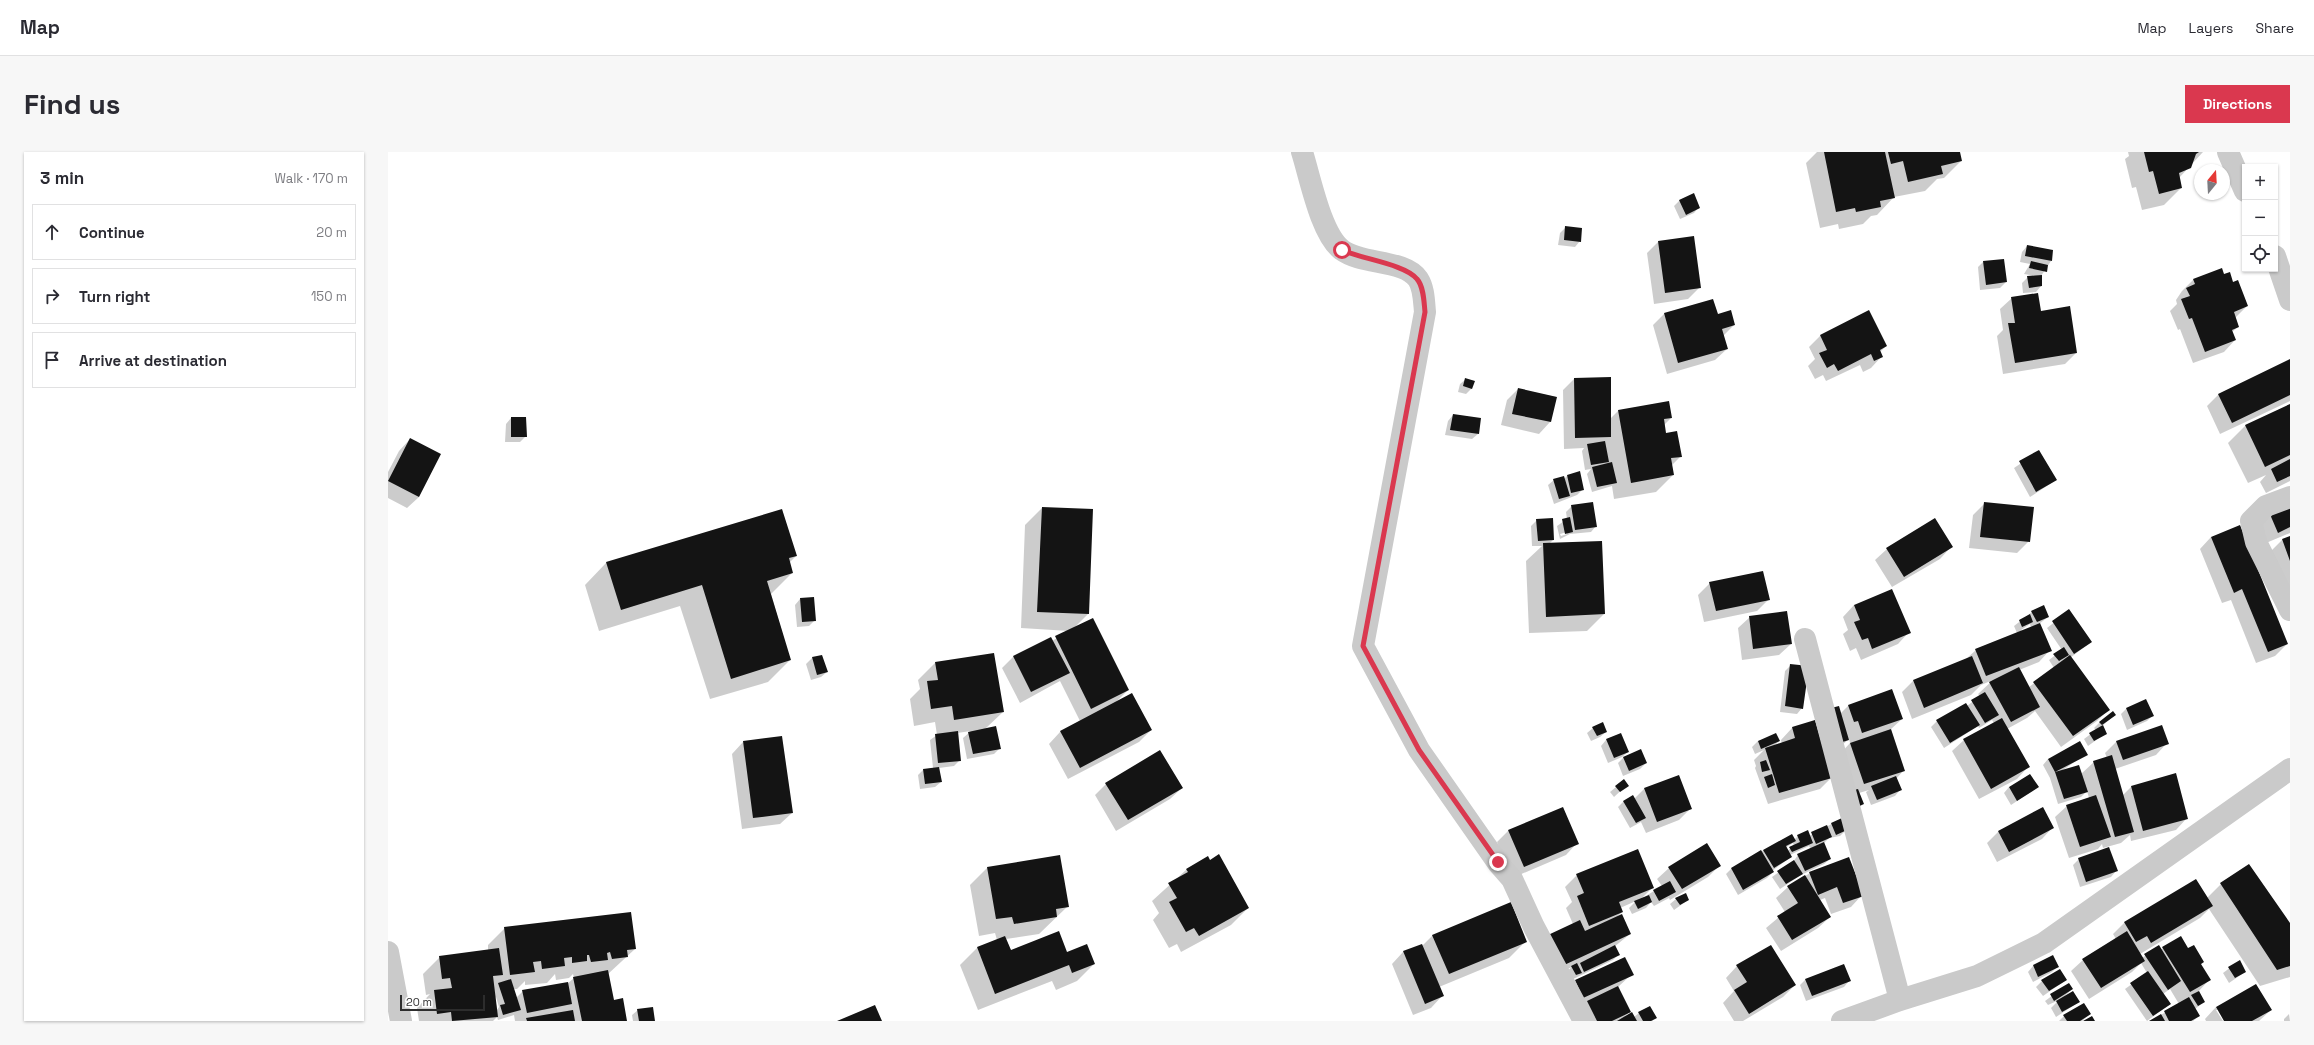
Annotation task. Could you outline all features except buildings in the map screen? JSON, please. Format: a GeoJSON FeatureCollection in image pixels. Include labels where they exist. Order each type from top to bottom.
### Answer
{"type":"FeatureCollection","features":[{"type":"Feature","properties":{"kind":"street"},"geometry":{"type":"LineString","coordinates":[[1302,152],[1327,233],[1342,250],[1358,257],[1404,269],[1418,279],[1423,295],[1425,312],[1363,646],[1419,750],[1498,862],[1512,879],[1534,927],[1584,1021]]}},
{"type":"Feature","properties":{"kind":"street"},"geometry":{"type":"LineString","coordinates":[[2228,152],[2242,184]]}},
{"type":"Feature","properties":{"kind":"street"},"geometry":{"type":"LineString","coordinates":[[2278,265],[2290,300]]}},
{"type":"Feature","properties":{"kind":"street"},"geometry":{"type":"LineString","coordinates":[[2290,497],[2266,506],[2251,521],[2256,542],[2290,610]]}},
{"type":"Feature","properties":{"kind":"street"},"geometry":{"type":"LineString","coordinates":[[1805,639],[1900,1000]]}},
{"type":"Feature","properties":{"kind":"street"},"geometry":{"type":"LineString","coordinates":[[1842,1021],[1900,1000],[1977,976],[2044,943],[2290,769]]}},
{"type":"Feature","properties":{"kind":"street"},"geometry":{"type":"LineString","coordinates":[[388,952],[401,1021]]}},
{"type":"Feature","properties":{"kind":"route"},"geometry":{"type":"LineString","coordinates":[[1342,250],[1358,257],[1404,269],[1418,279],[1423,295],[1425,312],[1363,646],[1419,750],[1498,862]]}}]}
